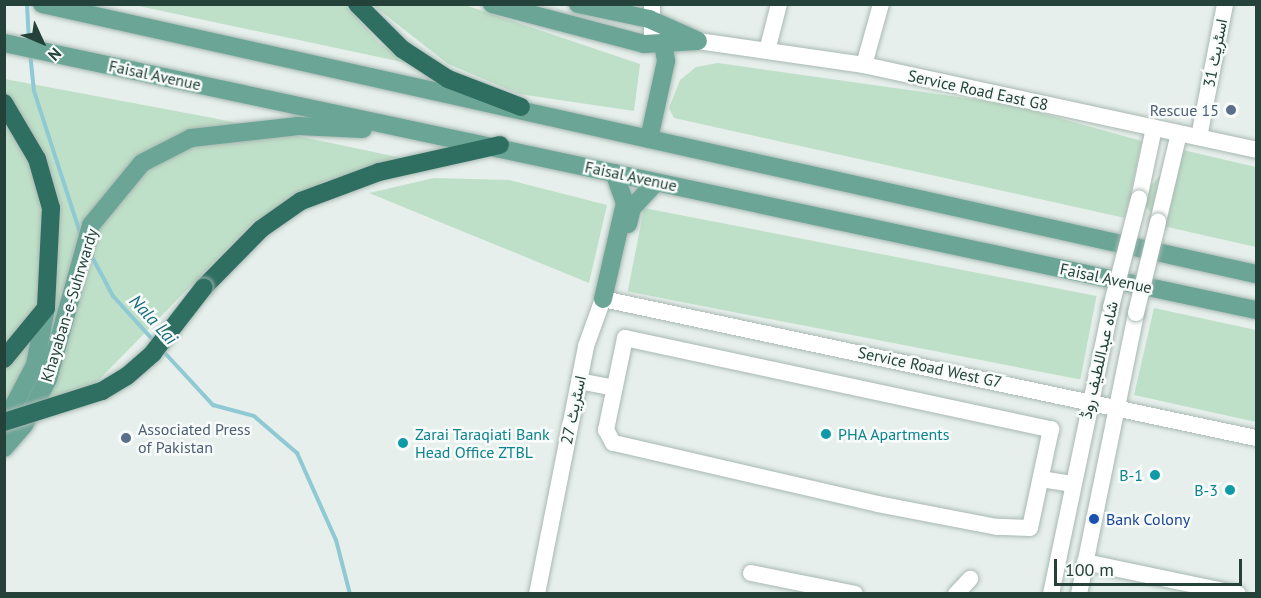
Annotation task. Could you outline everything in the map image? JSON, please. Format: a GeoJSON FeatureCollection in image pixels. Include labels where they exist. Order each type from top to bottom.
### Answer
{"type":"FeatureCollection","features":[{"type":"Feature","properties":{"kind":"highway"},"geometry":{"type":"LineString","coordinates":[[357,4],[402,49],[448,79],[521,107]]}},
{"type":"Feature","properties":{"kind":"highway"},"geometry":{"type":"LineString","coordinates":[[4,103],[37,159],[51,208],[46,308],[4,359]]}},
{"type":"Feature","properties":{"kind":"highway"},"geometry":{"type":"LineString","coordinates":[[4,423],[102,391],[127,376],[153,353],[204,287],[261,229],[301,201],[379,172],[500,145]]}},
{"type":"Feature","properties":{"kind":"main road"},"geometry":{"type":"LineString","coordinates":[[42,4],[521,107],[649,139],[1257,274]]}},
{"type":"Feature","properties":{"kind":"main road"},"geometry":{"type":"LineString","coordinates":[[492,4],[574,27],[658,43],[698,41]]}},
{"type":"Feature","properties":{"kind":"main road"},"geometry":{"type":"LineString","coordinates":[[574,27],[578,5],[653,16],[698,41]]}},
{"type":"Feature","properties":{"kind":"main road","name":"Faisal Avenue"},"geometry":{"type":"LineString","coordinates":[[4,43],[419,132],[500,145],[614,173],[1257,310]]}},
{"type":"Feature","properties":{"kind":"main road"},"geometry":{"type":"LineString","coordinates":[[649,139],[666,61],[658,43]]}},
{"type":"Feature","properties":{"kind":"main road","name":"Khayaban-e-Suhrwardy"},"geometry":{"type":"LineString","coordinates":[[4,448],[39,402],[91,225],[126,177],[159,151],[191,138],[298,126],[419,132]]}},
{"type":"Feature","properties":{"kind":"main road"},"geometry":{"type":"LineString","coordinates":[[603,299],[625,203],[614,173]]}},
{"type":"Feature","properties":{"kind":"main road"},"geometry":{"type":"LineString","coordinates":[[603,299],[632,208],[656,182]]}},
{"type":"Feature","properties":{"kind":"main road","name":"Khayaban-e-Suhrwardy"},"geometry":{"type":"LineString","coordinates":[[4,423],[35,365],[46,308]]}},
{"type":"Feature","properties":{"kind":"street"},"geometry":{"type":"LineString","coordinates":[[658,43],[653,16],[663,4]]}},
{"type":"Feature","properties":{"kind":"street"},"geometry":{"type":"LineString","coordinates":[[767,51],[780,4]]}},
{"type":"Feature","properties":{"kind":"street"},"geometry":{"type":"LineString","coordinates":[[864,66],[880,4]]}},
{"type":"Feature","properties":{"kind":"street","name":"اسٹریٹ 31"},"geometry":{"type":"LineString","coordinates":[[1199,137],[1225,4]]}},
{"type":"Feature","properties":{"kind":"street","name":"Service Road East G8"},"geometry":{"type":"LineString","coordinates":[[698,41],[864,66],[1257,150]]}},
{"type":"Feature","properties":{"kind":"street","name":"شاہ عبداللطیف روڈ"},"geometry":{"type":"LineString","coordinates":[[1051,594],[1088,402],[1139,199],[1154,128]]}},
{"type":"Feature","properties":{"kind":"street","name":"شاہ عبداللطیف روڈ"},"geometry":{"type":"LineString","coordinates":[[1079,594],[1115,407],[1179,133]]}},
{"type":"Feature","properties":{"kind":"street","name":"اسٹریٹ 27"},"geometry":{"type":"LineString","coordinates":[[537,594],[579,381],[603,299]]}},
{"type":"Feature","properties":{"kind":"street","name":"Service Road West G7"},"geometry":{"type":"LineString","coordinates":[[603,299],[1257,438]]}},
{"type":"Feature","properties":{"kind":"street"},"geometry":{"type":"LineString","coordinates":[[625,338],[1051,429],[1041,479],[1026,532],[866,501],[613,443],[606,430],[614,388],[625,338]]}},
{"type":"Feature","properties":{"kind":"street"},"geometry":{"type":"LineString","coordinates":[[579,381],[614,388]]}},
{"type":"Feature","properties":{"kind":"street"},"geometry":{"type":"LineString","coordinates":[[1041,479],[1072,484]]}},
{"type":"Feature","properties":{"kind":"street"},"geometry":{"type":"LineString","coordinates":[[1085,562],[1238,594]]}},
{"type":"Feature","properties":{"kind":"street"},"geometry":{"type":"LineString","coordinates":[[752,573],[855,594]]}},
{"type":"Feature","properties":{"kind":"street"},"geometry":{"type":"LineString","coordinates":[[956,594],[970,579]]}},
{"type":"Feature","properties":{"kind":"green space"},"geometry":{"type":"Polygon","coordinates":[[[134,5],[345,5],[379,43],[407,63],[134,5]]]}},
{"type":"Feature","properties":{"kind":"green space"},"geometry":{"type":"Polygon","coordinates":[[[373,5],[465,5],[640,64],[634,111],[519,94],[448,64],[373,5]]]}},
{"type":"Feature","properties":{"kind":"green space"},"geometry":{"type":"Polygon","coordinates":[[[718,63],[1008,104],[1142,141],[1125,218],[674,118],[669,108],[680,80],[696,67],[718,63]]]}},
{"type":"Feature","properties":{"kind":"green space"},"geometry":{"type":"Polygon","coordinates":[[[5,79],[213,118],[407,159],[325,181],[253,222],[94,385],[5,411],[5,79]]]}},
{"type":"Feature","properties":{"kind":"green space"},"geometry":{"type":"Polygon","coordinates":[[[1183,150],[1256,167],[1256,247],[1163,226],[1139,199],[1183,150]]]}},
{"type":"Feature","properties":{"kind":"green space"},"geometry":{"type":"Polygon","coordinates":[[[434,178],[509,180],[607,205],[589,283],[369,193],[434,178]]]}},
{"type":"Feature","properties":{"kind":"green space"},"geometry":{"type":"Polygon","coordinates":[[[644,208],[1097,296],[1080,379],[628,291],[644,208]]]}},
{"type":"Feature","properties":{"kind":"green space"},"geometry":{"type":"Polygon","coordinates":[[[1154,308],[1256,330],[1256,422],[1134,395],[1154,308]]]}},
{"type":"Feature","properties":{"kind":"waterway","name":"Nala Lai"},"geometry":{"type":"LineString","coordinates":[[27,4],[29,43]]}},
{"type":"Feature","properties":{"kind":"waterway","name":"Nala Lai"},"geometry":{"type":"LineString","coordinates":[[30,53],[34,91],[81,236]]}},
{"type":"Feature","properties":{"kind":"waterway","name":"Nala Lai"},"geometry":{"type":"LineString","coordinates":[[90,253],[113,296],[154,341]]}},
{"type":"Feature","properties":{"kind":"waterway","name":"Nala Lai"},"geometry":{"type":"LineString","coordinates":[[163,351],[213,405],[254,416],[297,453],[336,540],[350,594]]}},
{"type":"Feature","properties":{"kind":"place","name":"Rescue 15"},"geometry":{"type":"Point","coordinates":[1231,110]}},
{"type":"Feature","properties":{"kind":"place","name":"PHA Apartments"},"geometry":{"type":"Point","coordinates":[826,434]}},
{"type":"Feature","properties":{"kind":"place","name":"Associated Press of Pakistan"},"geometry":{"type":"Point","coordinates":[126,438]}},
{"type":"Feature","properties":{"kind":"place","name":"Zarai Taraqiati Bank Head Office ZTBL"},"geometry":{"type":"Point","coordinates":[403,443]}},
{"type":"Feature","properties":{"kind":"place","name":"B-1"},"geometry":{"type":"Point","coordinates":[1155,475]}},
{"type":"Feature","properties":{"kind":"place","name":"B-3"},"geometry":{"type":"Point","coordinates":[1230,490]}},
{"type":"Feature","properties":{"kind":"place","name":"Bank Colony"},"geometry":{"type":"Point","coordinates":[1094,519]}}]}
